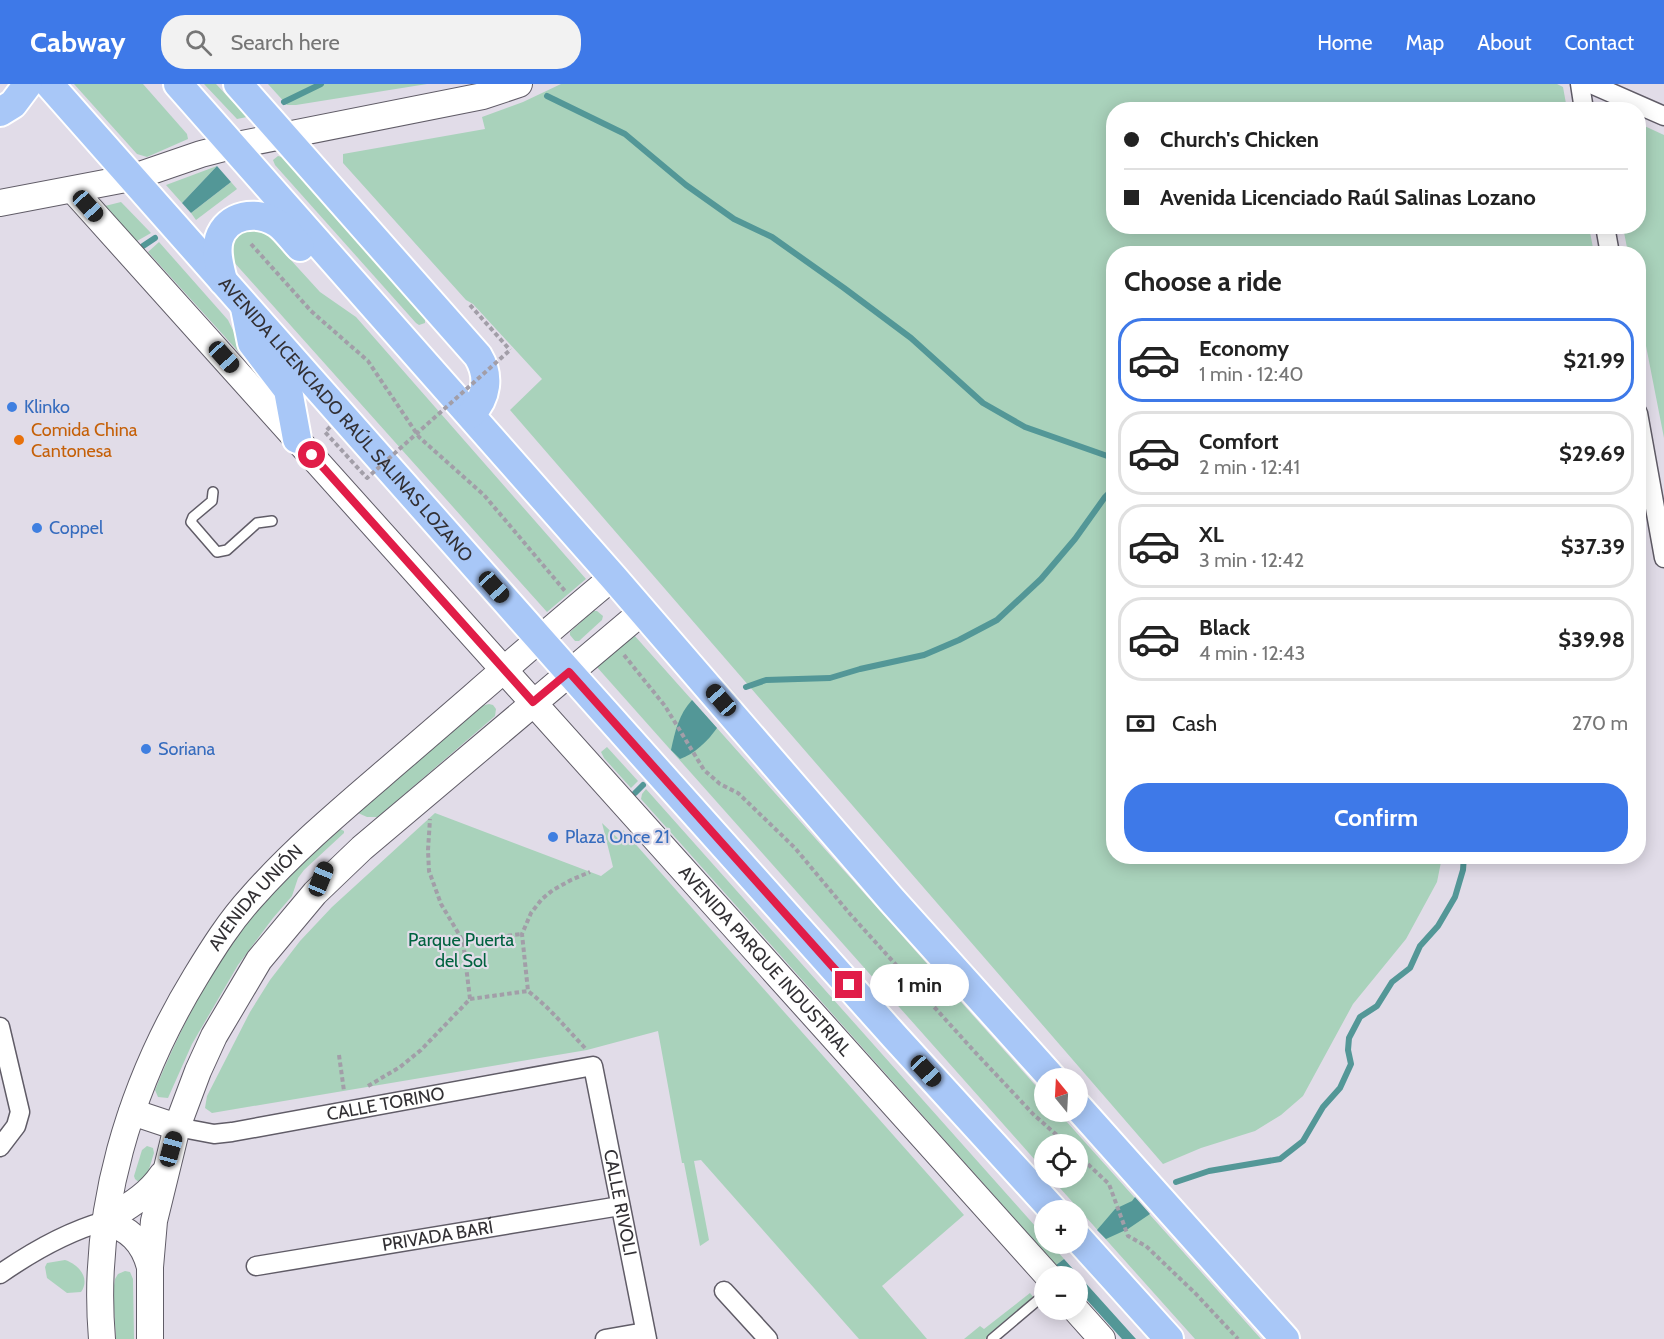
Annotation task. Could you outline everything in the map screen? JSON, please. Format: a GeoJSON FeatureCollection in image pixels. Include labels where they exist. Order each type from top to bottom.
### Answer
{"type":"FeatureCollection","features":[{"type":"Feature","properties":{"kind":"main road"},"geometry":{"type":"LineString","coordinates":[[178,84],[471,414],[891,898],[1043,1068]]}},
{"type":"Feature","properties":{"kind":"main road"},"geometry":{"type":"LineString","coordinates":[[238,84],[478,356],[484,368],[486,382],[480,404],[471,414]]}},
{"type":"Feature","properties":{"kind":"main road"},"geometry":{"type":"LineString","coordinates":[[0,112],[13,104],[31,85]]}},
{"type":"Feature","properties":{"kind":"main road","name":"AVENIDA LICENCIADO RAÚL SALINAS LOZANO"},"geometry":{"type":"LineString","coordinates":[[31,85],[131,178],[895,1037],[1044,1200]]}},
{"type":"Feature","properties":{"kind":"main road"},"geometry":{"type":"LineString","coordinates":[[224,281],[218,259],[219,240],[224,230],[234,219],[243,216],[266,218],[279,224],[321,271],[350,295],[382,314]]}},
{"type":"Feature","properties":{"kind":"main road"},"geometry":{"type":"LineString","coordinates":[[245,306],[252,343],[288,390],[297,439]]}},
{"type":"Feature","properties":{"kind":"main road"},"geometry":{"type":"LineString","coordinates":[[1088,1118],[1286,1339]]}},
{"type":"Feature","properties":{"kind":"main road"},"geometry":{"type":"LineString","coordinates":[[1088,1249],[1168,1339]]}},
{"type":"Feature","properties":{"kind":"street"},"geometry":{"type":"LineString","coordinates":[[0,203],[131,178],[232,146],[483,96],[519,84]]}},
{"type":"Feature","properties":{"kind":"street"},"geometry":{"type":"LineString","coordinates":[[1580,84],[1583,102]]}},
{"type":"Feature","properties":{"kind":"street"},"geometry":{"type":"LineString","coordinates":[[1591,84],[1634,102]]}},
{"type":"Feature","properties":{"kind":"street"},"geometry":{"type":"LineString","coordinates":[[1646,107],[1663,114]]}},
{"type":"Feature","properties":{"kind":"street","name":"AVENIDA PARQUE INDUSTRIAL"},"geometry":{"type":"LineString","coordinates":[[73,190],[1039,1266]]}},
{"type":"Feature","properties":{"kind":"street"},"geometry":{"type":"LineString","coordinates":[[1646,461],[1664,558]]}},
{"type":"Feature","properties":{"kind":"street","name":"AVENIDA UNIÓN"},"geometry":{"type":"LineString","coordinates":[[102,1339],[101,1275],[105,1221],[115,1171],[132,1112],[159,1043],[182,999],[228,927],[251,897],[340,811],[614,577]]}},
{"type":"Feature","properties":{"kind":"street"},"geometry":{"type":"LineString","coordinates":[[150,1339],[150,1268],[153,1221],[177,1126],[198,1071],[238,994],[259,960],[315,893],[362,848],[643,610]]}},
{"type":"Feature","properties":{"kind":"street"},"geometry":{"type":"LineString","coordinates":[[340,811],[372,823],[399,816]]}},
{"type":"Feature","properties":{"kind":"street"},"geometry":{"type":"LineString","coordinates":[[315,893],[326,866],[345,848],[350,837],[347,821],[340,811]]}},
{"type":"Feature","properties":{"kind":"street"},"geometry":{"type":"LineString","coordinates":[[0,1027],[20,1112],[19,1120],[5,1141]]}},
{"type":"Feature","properties":{"kind":"street","name":"CALLE TORINO"},"geometry":{"type":"LineString","coordinates":[[177,1126],[214,1134],[232,1132],[590,1058]]}},
{"type":"Feature","properties":{"kind":"street","name":"CALLE RIVOLI"},"geometry":{"type":"LineString","coordinates":[[590,1058],[646,1335]]}},
{"type":"Feature","properties":{"kind":"street"},"geometry":{"type":"LineString","coordinates":[[132,1112],[177,1126]]}},
{"type":"Feature","properties":{"kind":"street"},"geometry":{"type":"LineString","coordinates":[[0,1274],[50,1242],[82,1227],[105,1221],[144,1197],[165,1171]]}},
{"type":"Feature","properties":{"kind":"street","name":"PRIVADA BARÍ"},"geometry":{"type":"LineString","coordinates":[[256,1266],[620,1206]]}},
{"type":"Feature","properties":{"kind":"street"},"geometry":{"type":"LineString","coordinates":[[105,1221],[122,1227],[137,1238],[147,1255],[150,1268]]}},
{"type":"Feature","properties":{"kind":"street"},"geometry":{"type":"LineString","coordinates":[[724,1291],[768,1339]]}},
{"type":"Feature","properties":{"kind":"street"},"geometry":{"type":"LineString","coordinates":[[1085,1320],[1102,1339]]}},
{"type":"Feature","properties":{"kind":"street"},"geometry":{"type":"LineString","coordinates":[[605,1339],[646,1335]]}},
{"type":"Feature","properties":{"kind":"lane"},"geometry":{"type":"LineString","coordinates":[[213,492],[212,501],[191,522],[217,552],[227,550],[257,523],[272,520]]}},
{"type":"Feature","properties":{"kind":"lane"},"geometry":{"type":"LineString","coordinates":[[992,1339],[1034,1303]]}},
{"type":"Feature","properties":{"kind":"path"},"geometry":{"type":"LineString","coordinates":[[251,244],[311,311],[368,361],[419,437],[483,495],[568,594]]}},
{"type":"Feature","properties":{"kind":"path"},"geometry":{"type":"LineString","coordinates":[[330,427],[325,432],[367,478],[510,350],[470,305]]}},
{"type":"Feature","properties":{"kind":"path"},"geometry":{"type":"LineString","coordinates":[[618,648],[656,694],[696,759],[710,777],[738,793],[795,848],[850,914],[974,1051],[1034,1115],[1056,1134]]}},
{"type":"Feature","properties":{"kind":"path"},"geometry":{"type":"LineString","coordinates":[[430,819],[428,860],[432,880],[441,904],[463,940],[470,999]]}},
{"type":"Feature","properties":{"kind":"path"},"geometry":{"type":"LineString","coordinates":[[590,872],[571,880],[542,899],[531,913],[522,934],[528,991],[553,1012],[590,1058]]}},
{"type":"Feature","properties":{"kind":"path"},"geometry":{"type":"LineString","coordinates":[[463,940],[522,934]]}},
{"type":"Feature","properties":{"kind":"path"},"geometry":{"type":"LineString","coordinates":[[368,1086],[400,1067],[421,1050],[470,999],[528,991]]}},
{"type":"Feature","properties":{"kind":"path"},"geometry":{"type":"LineString","coordinates":[[339,1055],[344,1091]]}},
{"type":"Feature","properties":{"kind":"path"},"geometry":{"type":"LineString","coordinates":[[1088,1165],[1108,1184],[1128,1236],[1146,1246],[1238,1339]]}},
{"type":"Feature","properties":{"kind":"green space"},"geometry":{"type":"Polygon","coordinates":[[[74,84],[143,84],[187,134],[188,139],[147,157],[137,154],[74,84]]]}},
{"type":"Feature","properties":{"kind":"green space"},"geometry":{"type":"Polygon","coordinates":[[[204,84],[216,84],[247,117],[237,119],[204,84]]]}},
{"type":"Feature","properties":{"kind":"green space"},"geometry":{"type":"Polygon","coordinates":[[[268,84],[427,84],[287,105],[268,84]]]}},
{"type":"Feature","properties":{"kind":"green space"},"geometry":{"type":"Polygon","coordinates":[[[561,84],[1557,84],[1563,87],[1566,102],[1106,102],[1106,234],[1590,234],[1593,246],[1106,246],[1106,864],[1441,864],[1437,882],[1406,939],[1353,1004],[1303,1096],[1281,1115],[1255,1131],[1201,1148],[1163,1164],[1088,1077],[1088,1068],[1080,1068],[510,410],[542,379],[473,304],[466,300],[343,163],[343,154],[485,129],[482,117],[523,102],[561,84]]]}},
{"type":"Feature","properties":{"kind":"green space"},"geometry":{"type":"Polygon","coordinates":[[[1646,127],[1664,135],[1664,438],[1646,346],[1646,246],[1627,246],[1624,234],[1646,234],[1646,127]]]}},
{"type":"Feature","properties":{"kind":"green space"},"geometry":{"type":"Polygon","coordinates":[[[278,156],[282,157],[425,316],[425,323],[419,325],[416,323],[275,165],[273,160],[278,156]]]}},
{"type":"Feature","properties":{"kind":"green space"},"geometry":{"type":"Polygon","coordinates":[[[217,166],[182,203],[166,185],[217,166]]]}},
{"type":"Feature","properties":{"kind":"green space"},"geometry":{"type":"Polygon","coordinates":[[[231,182],[237,189],[196,220],[191,213],[231,182]]]}},
{"type":"Feature","properties":{"kind":"green space"},"geometry":{"type":"Polygon","coordinates":[[[121,202],[151,233],[137,241],[105,206],[121,202]]]}},
{"type":"Feature","properties":{"kind":"green space"},"geometry":{"type":"Polygon","coordinates":[[[251,229],[268,235],[320,292],[356,317],[586,579],[547,612],[232,260],[235,240],[251,229]]]}},
{"type":"Feature","properties":{"kind":"green space"},"geometry":{"type":"Polygon","coordinates":[[[159,242],[228,320],[244,353],[277,394],[148,252],[159,242]]]}},
{"type":"Feature","properties":{"kind":"green space"},"geometry":{"type":"Polygon","coordinates":[[[593,611],[603,616],[602,620],[579,641],[575,641],[570,632],[593,611]]]}},
{"type":"Feature","properties":{"kind":"green space"},"geometry":{"type":"Polygon","coordinates":[[[634,635],[1034,1084],[1034,1122],[1067,1122],[1078,1134],[1034,1134],[1034,1159],[596,666],[634,635]]]}},
{"type":"Feature","properties":{"kind":"green space"},"geometry":{"type":"Polygon","coordinates":[[[489,704],[496,709],[495,716],[378,817],[367,817],[358,813],[481,706],[489,704]]]}},
{"type":"Feature","properties":{"kind":"green space"},"geometry":{"type":"Polygon","coordinates":[[[607,747],[638,781],[631,788],[604,758],[601,752],[607,747]]]}},
{"type":"Feature","properties":{"kind":"green space"},"geometry":{"type":"Polygon","coordinates":[[[646,789],[1034,1225],[1034,1240],[641,799],[646,789]]]}},
{"type":"Feature","properties":{"kind":"green space","name":"Parque Puerta del Sol"},"geometry":{"type":"Polygon","coordinates":[[[435,813],[601,876],[613,867],[602,823],[625,845],[623,830],[964,1215],[882,1286],[927,1339],[859,1339],[701,1160],[694,1161],[709,1240],[700,1246],[658,1031],[587,1050],[212,1113],[205,1108],[207,1096],[250,1012],[270,980],[300,941],[332,907],[435,813]]]}},
{"type":"Feature","properties":{"kind":"green space"},"geometry":{"type":"Polygon","coordinates":[[[340,829],[344,833],[304,870],[298,878],[292,896],[238,965],[192,1044],[168,1098],[158,1097],[155,1090],[178,1037],[220,961],[273,893],[340,829]]]}},
{"type":"Feature","properties":{"kind":"green space"},"geometry":{"type":"Polygon","coordinates":[[[147,1146],[153,1148],[154,1153],[146,1179],[140,1183],[134,1176],[142,1150],[147,1146]]]}},
{"type":"Feature","properties":{"kind":"green space"},"geometry":{"type":"Polygon","coordinates":[[[1088,1146],[1261,1339],[1195,1339],[1088,1219],[1088,1200],[1071,1200],[1060,1188],[1088,1188],[1088,1146]]]}},
{"type":"Feature","properties":{"kind":"green space"},"geometry":{"type":"Polygon","coordinates":[[[1046,1254],[1060,1254],[1064,1259],[1056,1265],[1046,1254]]]}},
{"type":"Feature","properties":{"kind":"green space"},"geometry":{"type":"Polygon","coordinates":[[[65,1260],[82,1272],[85,1282],[81,1292],[67,1293],[47,1278],[45,1267],[47,1263],[65,1260]]]}},
{"type":"Feature","properties":{"kind":"green space"},"geometry":{"type":"Polygon","coordinates":[[[125,1271],[130,1272],[133,1279],[134,1339],[116,1339],[113,1292],[115,1279],[118,1274],[125,1271]]]}},
{"type":"Feature","properties":{"kind":"green space"},"geometry":{"type":"Polygon","coordinates":[[[1030,1293],[1034,1298],[985,1339],[964,1339],[980,1326],[984,1329],[1030,1293]]]}},
{"type":"Feature","properties":{"kind":"shaded area"},"geometry":{"type":"Polygon","coordinates":[[[217,166],[231,182],[191,213],[182,203],[217,166]]]}},
{"type":"Feature","properties":{"kind":"shaded area"},"geometry":{"type":"Polygon","coordinates":[[[692,700],[717,728],[700,746],[680,759],[671,750],[681,717],[692,700]]]}},
{"type":"Feature","properties":{"kind":"shaded area"},"geometry":{"type":"Polygon","coordinates":[[[1135,1197],[1150,1214],[1128,1229],[1106,1239],[1097,1230],[1115,1209],[1132,1201],[1135,1197]]]}},
{"type":"Feature","properties":{"kind":"shaded area"},"geometry":{"type":"Polygon","coordinates":[[[1064,1259],[1070,1266],[1057,1266],[1064,1259]]]}},
{"type":"Feature","properties":{"kind":"shaded area"},"geometry":{"type":"Polygon","coordinates":[[[1088,1286],[1136,1339],[1122,1339],[1088,1301],[1088,1286]]]}},
{"type":"Feature","properties":{"kind":"waterway"},"geometry":{"type":"LineString","coordinates":[[284,102],[321,84]]}},
{"type":"Feature","properties":{"kind":"waterway"},"geometry":{"type":"LineString","coordinates":[[547,96],[625,134],[686,185],[734,219],[772,237],[911,338],[983,403],[1025,427],[1106,456]]}},
{"type":"Feature","properties":{"kind":"waterway"},"geometry":{"type":"LineString","coordinates":[[143,246],[155,238]]}},
{"type":"Feature","properties":{"kind":"waterway"},"geometry":{"type":"LineString","coordinates":[[746,687],[766,680],[830,678],[924,655],[997,620],[1041,579],[1075,539],[1106,496]]}},
{"type":"Feature","properties":{"kind":"waterway"},"geometry":{"type":"LineString","coordinates":[[635,793],[643,785]]}},
{"type":"Feature","properties":{"kind":"waterway"},"geometry":{"type":"LineString","coordinates":[[1176,1182],[1209,1171],[1280,1159],[1303,1141],[1323,1107],[1340,1088],[1351,1064],[1348,1050],[1349,1038],[1360,1017],[1377,1006],[1392,982],[1410,968],[1420,946],[1438,926],[1455,897],[1463,864]]}},
{"type":"Feature","properties":{"kind":"place","name":"Klinko"},"geometry":{"type":"Point","coordinates":[12,407]}},
{"type":"Feature","properties":{"kind":"place","name":"Comida China Cantonesa"},"geometry":{"type":"Point","coordinates":[19,440]}},
{"type":"Feature","properties":{"kind":"place","name":"Coppel"},"geometry":{"type":"Point","coordinates":[37,528]}},
{"type":"Feature","properties":{"kind":"place","name":"Soriana"},"geometry":{"type":"Point","coordinates":[146,749]}},
{"type":"Feature","properties":{"kind":"place","name":"Plaza Once 21"},"geometry":{"type":"Point","coordinates":[553,837]}},
{"type":"Feature","properties":{"kind":"route"},"geometry":{"type":"LineString","coordinates":[[312,455],[533,702],[569,672],[849,985]]}}]}
